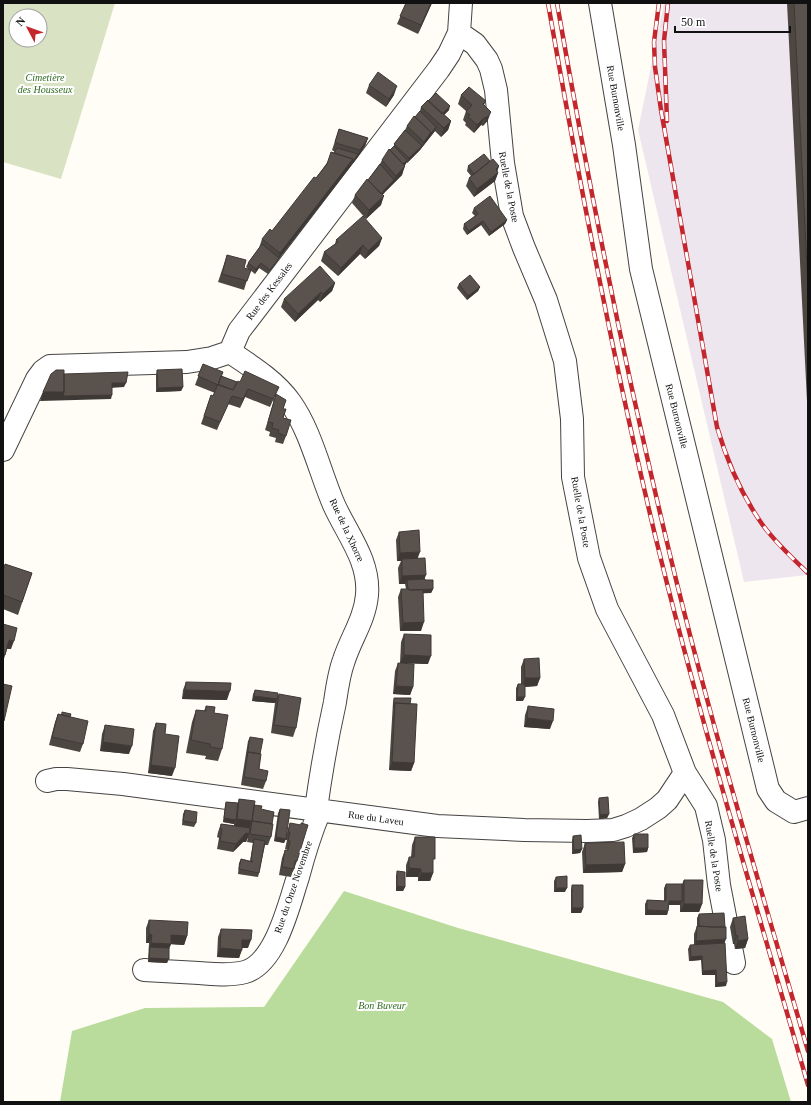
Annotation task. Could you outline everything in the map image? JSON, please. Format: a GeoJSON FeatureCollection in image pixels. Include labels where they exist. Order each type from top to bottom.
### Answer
{"type":"FeatureCollection","features":[{"type":"Feature","properties":{"kind":"street","name":"Rue des Kessales"},"geometry":{"type":"LineString","coordinates":[[230,352],[239,331],[426,87],[449,54],[459,33],[461,3]]}},
{"type":"Feature","properties":{"kind":"street","name":"Rue Burnonville"},"geometry":{"type":"LineString","coordinates":[[600,3],[624,145],[641,269],[768,789],[776,801],[801,810]]}},
{"type":"Feature","properties":{"kind":"street","name":"Ruelle de la Poste"},"geometry":{"type":"LineString","coordinates":[[459,33],[475,44],[487,60],[492,70],[496,90],[503,163],[512,216],[546,300],[565,361],[572,419],[573,476],[589,558],[607,609],[663,715],[685,773],[706,806],[714,840],[719,885],[734,962]]}},
{"type":"Feature","properties":{"kind":"street"},"geometry":{"type":"LineString","coordinates":[[3,450],[37,379],[43,370],[50,366],[187,362],[212,358],[230,352]]}},
{"type":"Feature","properties":{"kind":"street","name":"Rue de la Xhorre"},"geometry":{"type":"LineString","coordinates":[[230,352],[277,387],[296,411],[306,431],[335,506],[360,556],[367,584],[366,604],[358,629],[343,661],[327,742],[318,810]]}},
{"type":"Feature","properties":{"kind":"street","name":"Rue du Laveu"},"geometry":{"type":"LineString","coordinates":[[47,781],[67,779],[122,784],[419,824],[460,828],[613,830],[641,819],[658,808],[666,800],[685,773]]}},
{"type":"Feature","properties":{"kind":"street","name":"Rue du Onze Novembre"},"geometry":{"type":"LineString","coordinates":[[144,970],[236,974],[246,972],[259,964],[271,947],[284,919],[318,810]]}},
{"type":"Feature","properties":{"kind":"shaded area"},"geometry":{"type":"Polygon","coordinates":[[[664,3],[808,3],[808,575],[744,582],[638,130],[664,3]]]}},
{"type":"Feature","properties":{"kind":"green space","name":"Cimetière des Housseux"},"geometry":{"type":"Polygon","coordinates":[[[3,3],[115,3],[61,179],[3,162],[3,3]]]}},
{"type":"Feature","properties":{"kind":"green space","name":"Bon Buveur"},"geometry":{"type":"Polygon","coordinates":[[[344,891],[458,928],[723,1002],[772,1039],[791,1102],[60,1102],[72,1031],[145,1008],[264,1007],[344,891]]]}},
{"type":"Feature","properties":{"kind":"building"},"geometry":{"type":"Polygon","coordinates":[[[406,3],[431,3],[421,25],[400,16],[406,3]]]}},
{"type":"Feature","properties":{"kind":"building"},"geometry":{"type":"Polygon","coordinates":[[[794,3],[808,3],[808,288],[794,3]]]}},
{"type":"Feature","properties":{"kind":"building"},"geometry":{"type":"Polygon","coordinates":[[[378,72],[397,86],[389,99],[369,85],[378,72]]]}},
{"type":"Feature","properties":{"kind":"building"},"geometry":{"type":"Polygon","coordinates":[[[469,87],[486,101],[483,104],[491,112],[477,125],[468,117],[470,115],[466,112],[472,105],[461,95],[469,87]]]}},
{"type":"Feature","properties":{"kind":"building"},"geometry":{"type":"Polygon","coordinates":[[[436,93],[450,106],[442,114],[428,101],[436,93]]]}},
{"type":"Feature","properties":{"kind":"building"},"geometry":{"type":"Polygon","coordinates":[[[428,100],[451,121],[444,128],[421,107],[428,100]]]}},
{"type":"Feature","properties":{"kind":"building"},"geometry":{"type":"Polygon","coordinates":[[[420,111],[436,127],[429,136],[431,132],[415,117],[420,111]]]}},
{"type":"Feature","properties":{"kind":"building"},"geometry":{"type":"Polygon","coordinates":[[[414,116],[431,132],[424,142],[407,126],[414,116]]]}},
{"type":"Feature","properties":{"kind":"building"},"geometry":{"type":"Polygon","coordinates":[[[339,129],[368,138],[360,150],[339,144],[335,142],[339,129]]]}},
{"type":"Feature","properties":{"kind":"building"},"geometry":{"type":"Polygon","coordinates":[[[405,130],[422,146],[409,158],[394,144],[405,130]]]}},
{"type":"Feature","properties":{"kind":"building"},"geometry":{"type":"Polygon","coordinates":[[[394,146],[407,160],[403,164],[390,150],[394,146]]]}},
{"type":"Feature","properties":{"kind":"building"},"geometry":{"type":"Polygon","coordinates":[[[337,148],[358,154],[352,163],[353,159],[334,153],[337,148]]]}},
{"type":"Feature","properties":{"kind":"building"},"geometry":{"type":"Polygon","coordinates":[[[389,149],[405,166],[396,176],[382,160],[389,149]]]}},
{"type":"Feature","properties":{"kind":"building"},"geometry":{"type":"Polygon","coordinates":[[[331,152],[353,159],[280,253],[262,239],[270,229],[272,231],[314,177],[316,178],[327,164],[331,152]]]}},
{"type":"Feature","properties":{"kind":"building"},"geometry":{"type":"Polygon","coordinates":[[[484,154],[490,161],[474,174],[468,166],[484,154]]]}},
{"type":"Feature","properties":{"kind":"building"},"geometry":{"type":"Polygon","coordinates":[[[493,159],[499,166],[496,169],[498,173],[477,189],[469,178],[493,159]]]}},
{"type":"Feature","properties":{"kind":"building"},"geometry":{"type":"Polygon","coordinates":[[[380,164],[394,180],[381,194],[368,180],[380,164]]]}},
{"type":"Feature","properties":{"kind":"building"},"geometry":{"type":"Polygon","coordinates":[[[367,179],[384,196],[369,210],[355,195],[367,179]]]}},
{"type":"Feature","properties":{"kind":"building"},"geometry":{"type":"Polygon","coordinates":[[[490,196],[507,220],[491,232],[483,221],[469,231],[464,224],[478,214],[474,208],[490,196]]]}},
{"type":"Feature","properties":{"kind":"building"},"geometry":{"type":"Polygon","coordinates":[[[363,216],[382,238],[368,251],[363,245],[341,268],[324,252],[338,242],[336,240],[363,216]]]}},
{"type":"Feature","properties":{"kind":"building"},"geometry":{"type":"Polygon","coordinates":[[[262,244],[279,258],[270,270],[261,263],[256,269],[248,263],[262,244]]]}},
{"type":"Feature","properties":{"kind":"building"},"geometry":{"type":"Polygon","coordinates":[[[227,255],[246,260],[244,268],[251,270],[247,281],[222,274],[227,255]]]}},
{"type":"Feature","properties":{"kind":"building"},"geometry":{"type":"Polygon","coordinates":[[[320,266],[335,283],[323,294],[321,292],[298,314],[284,299],[320,266]]]}},
{"type":"Feature","properties":{"kind":"building"},"geometry":{"type":"Polygon","coordinates":[[[470,275],[480,287],[468,296],[459,284],[470,275]]]}},
{"type":"Feature","properties":{"kind":"building"},"geometry":{"type":"Polygon","coordinates":[[[203,364],[223,372],[218,385],[198,376],[203,364]]]}},
{"type":"Feature","properties":{"kind":"building"},"geometry":{"type":"Polygon","coordinates":[[[182,369],[183,387],[158,388],[157,370],[182,369]]]}},
{"type":"Feature","properties":{"kind":"building"},"geometry":{"type":"Polygon","coordinates":[[[56,370],[64,370],[64,392],[43,392],[51,374],[56,370]]]}},
{"type":"Feature","properties":{"kind":"building"},"geometry":{"type":"Polygon","coordinates":[[[245,371],[279,387],[273,399],[248,389],[243,399],[232,396],[220,422],[204,416],[211,395],[213,396],[218,384],[233,390],[238,381],[240,382],[245,371]]]}},
{"type":"Feature","properties":{"kind":"building"},"geometry":{"type":"Polygon","coordinates":[[[128,372],[126,383],[112,383],[112,395],[63,396],[64,374],[128,372]]]}},
{"type":"Feature","properties":{"kind":"building"},"geometry":{"type":"Polygon","coordinates":[[[221,376],[237,382],[233,390],[218,385],[221,376]]]}},
{"type":"Feature","properties":{"kind":"building"},"geometry":{"type":"Polygon","coordinates":[[[276,394],[286,400],[283,409],[286,409],[283,418],[291,420],[286,436],[278,433],[279,430],[272,428],[273,423],[268,422],[276,394]]]}},
{"type":"Feature","properties":{"kind":"building"},"geometry":{"type":"Polygon","coordinates":[[[419,530],[420,552],[400,553],[399,532],[419,530]]]}},
{"type":"Feature","properties":{"kind":"building"},"geometry":{"type":"Polygon","coordinates":[[[425,558],[426,575],[402,576],[402,559],[425,558]]]}},
{"type":"Feature","properties":{"kind":"building"},"geometry":{"type":"Polygon","coordinates":[[[5,564],[32,573],[22,602],[3,595],[3,568],[5,564]]]}},
{"type":"Feature","properties":{"kind":"building"},"geometry":{"type":"Polygon","coordinates":[[[407,580],[433,580],[433,589],[408,589],[407,580]]]}},
{"type":"Feature","properties":{"kind":"building"},"geometry":{"type":"Polygon","coordinates":[[[401,589],[423,590],[424,622],[403,623],[401,589]]]}},
{"type":"Feature","properties":{"kind":"building"},"geometry":{"type":"Polygon","coordinates":[[[3,624],[17,628],[14,641],[9,640],[5,655],[3,655],[3,624]]]}},
{"type":"Feature","properties":{"kind":"building"},"geometry":{"type":"Polygon","coordinates":[[[404,634],[431,635],[431,656],[404,655],[404,634]]]}},
{"type":"Feature","properties":{"kind":"building"},"geometry":{"type":"Polygon","coordinates":[[[539,658],[540,678],[525,678],[524,659],[539,658]]]}},
{"type":"Feature","properties":{"kind":"building"},"geometry":{"type":"Polygon","coordinates":[[[398,663],[414,664],[413,687],[396,686],[398,663]]]}},
{"type":"Feature","properties":{"kind":"building"},"geometry":{"type":"Polygon","coordinates":[[[186,682],[231,683],[230,691],[185,690],[186,682]]]}},
{"type":"Feature","properties":{"kind":"building"},"geometry":{"type":"Polygon","coordinates":[[[3,684],[12,686],[4,721],[3,721],[3,684]]]}},
{"type":"Feature","properties":{"kind":"building"},"geometry":{"type":"Polygon","coordinates":[[[518,684],[525,684],[525,697],[517,697],[518,684]]]}},
{"type":"Feature","properties":{"kind":"building"},"geometry":{"type":"Polygon","coordinates":[[[255,690],[278,693],[277,699],[254,696],[255,690]]]}},
{"type":"Feature","properties":{"kind":"building"},"geometry":{"type":"Polygon","coordinates":[[[279,694],[301,698],[296,728],[274,725],[279,694]]]}},
{"type":"Feature","properties":{"kind":"building"},"geometry":{"type":"Polygon","coordinates":[[[394,698],[411,698],[410,704],[395,703],[394,707],[394,698]]]}},
{"type":"Feature","properties":{"kind":"building"},"geometry":{"type":"Polygon","coordinates":[[[395,703],[417,704],[414,763],[392,762],[395,703]]]}},
{"type":"Feature","properties":{"kind":"building"},"geometry":{"type":"Polygon","coordinates":[[[206,706],[215,707],[214,713],[228,715],[222,749],[210,747],[210,744],[191,740],[196,710],[206,711],[206,706]]]}},
{"type":"Feature","properties":{"kind":"building"},"geometry":{"type":"Polygon","coordinates":[[[528,706],[554,709],[553,721],[527,718],[528,706]]]}},
{"type":"Feature","properties":{"kind":"building"},"geometry":{"type":"Polygon","coordinates":[[[62,712],[71,714],[70,717],[62,715],[62,712]]]}},
{"type":"Feature","properties":{"kind":"building"},"geometry":{"type":"Polygon","coordinates":[[[58,714],[88,721],[83,744],[52,737],[58,714]]]}},
{"type":"Feature","properties":{"kind":"building"},"geometry":{"type":"Polygon","coordinates":[[[156,723],[166,724],[165,734],[179,736],[175,768],[151,765],[156,723]]]}},
{"type":"Feature","properties":{"kind":"building"},"geometry":{"type":"Polygon","coordinates":[[[105,725],[134,729],[132,746],[103,742],[105,725]]]}},
{"type":"Feature","properties":{"kind":"building"},"geometry":{"type":"Polygon","coordinates":[[[250,737],[263,739],[260,754],[248,752],[247,756],[250,737]]]}},
{"type":"Feature","properties":{"kind":"building"},"geometry":{"type":"Polygon","coordinates":[[[248,752],[261,754],[259,769],[268,771],[266,781],[244,777],[248,752]]]}},
{"type":"Feature","properties":{"kind":"building"},"geometry":{"type":"Polygon","coordinates":[[[608,797],[609,814],[600,815],[599,798],[608,797]]]}},
{"type":"Feature","properties":{"kind":"building"},"geometry":{"type":"Polygon","coordinates":[[[239,799],[255,801],[252,821],[237,819],[239,799]]]}},
{"type":"Feature","properties":{"kind":"building"},"geometry":{"type":"Polygon","coordinates":[[[226,802],[238,803],[236,820],[224,818],[226,802]]]}},
{"type":"Feature","properties":{"kind":"building"},"geometry":{"type":"Polygon","coordinates":[[[254,805],[262,806],[261,809],[274,812],[272,824],[252,821],[254,805]]]}},
{"type":"Feature","properties":{"kind":"building"},"geometry":{"type":"Polygon","coordinates":[[[280,809],[290,810],[286,839],[276,837],[280,809]]]}},
{"type":"Feature","properties":{"kind":"building"},"geometry":{"type":"Polygon","coordinates":[[[185,810],[197,812],[196,823],[183,821],[185,810]]]}},
{"type":"Feature","properties":{"kind":"building"},"geometry":{"type":"Polygon","coordinates":[[[252,821],[273,824],[271,837],[250,834],[252,821]]]}},
{"type":"Feature","properties":{"kind":"building"},"geometry":{"type":"Polygon","coordinates":[[[290,823],[301,825],[301,823],[308,825],[297,861],[295,861],[294,869],[282,867],[285,850],[288,850],[290,841],[288,841],[290,832],[288,832],[290,823]]]}},
{"type":"Feature","properties":{"kind":"building"},"geometry":{"type":"Polygon","coordinates":[[[221,824],[250,828],[249,834],[246,833],[236,844],[220,841],[222,829],[220,829],[221,824]]]}},
{"type":"Feature","properties":{"kind":"building"},"geometry":{"type":"Polygon","coordinates":[[[634,834],[648,834],[648,848],[634,848],[634,834]]]}},
{"type":"Feature","properties":{"kind":"building"},"geometry":{"type":"Polygon","coordinates":[[[581,835],[582,849],[574,850],[573,836],[581,835]]]}},
{"type":"Feature","properties":{"kind":"building"},"geometry":{"type":"Polygon","coordinates":[[[415,837],[435,837],[435,859],[433,859],[433,873],[421,873],[421,869],[409,868],[409,857],[414,857],[415,837]]]}},
{"type":"Feature","properties":{"kind":"building"},"geometry":{"type":"Polygon","coordinates":[[[254,839],[265,841],[259,873],[239,869],[241,859],[253,862],[251,860],[254,839]]]}},
{"type":"Feature","properties":{"kind":"building"},"geometry":{"type":"Polygon","coordinates":[[[624,842],[625,864],[586,865],[585,843],[624,842]]]}},
{"type":"Feature","properties":{"kind":"building"},"geometry":{"type":"Polygon","coordinates":[[[397,871],[405,872],[405,887],[397,886],[397,871]]]}},
{"type":"Feature","properties":{"kind":"building"},"geometry":{"type":"Polygon","coordinates":[[[567,876],[567,888],[556,888],[556,877],[567,876]]]}},
{"type":"Feature","properties":{"kind":"building"},"geometry":{"type":"Polygon","coordinates":[[[684,880],[703,880],[702,904],[684,904],[684,880]]]}},
{"type":"Feature","properties":{"kind":"building"},"geometry":{"type":"Polygon","coordinates":[[[666,884],[682,884],[682,901],[669,901],[668,911],[647,910],[647,900],[666,901],[666,884]]]}},
{"type":"Feature","properties":{"kind":"building"},"geometry":{"type":"Polygon","coordinates":[[[572,885],[583,885],[583,908],[572,908],[572,885]]]}},
{"type":"Feature","properties":{"kind":"building"},"geometry":{"type":"Polygon","coordinates":[[[724,913],[725,927],[699,926],[699,914],[724,913]]]}},
{"type":"Feature","properties":{"kind":"building"},"geometry":{"type":"Polygon","coordinates":[[[745,916],[748,939],[738,941],[733,918],[745,916]]]}},
{"type":"Feature","properties":{"kind":"building"},"geometry":{"type":"Polygon","coordinates":[[[149,920],[188,922],[187,936],[171,935],[171,944],[151,943],[152,935],[149,934],[149,920]]]}},
{"type":"Feature","properties":{"kind":"building"},"geometry":{"type":"Polygon","coordinates":[[[697,926],[726,927],[726,939],[696,941],[697,926]]]}},
{"type":"Feature","properties":{"kind":"building"},"geometry":{"type":"Polygon","coordinates":[[[221,929],[252,930],[251,940],[242,940],[242,950],[220,948],[221,929]]]}},
{"type":"Feature","properties":{"kind":"building"},"geometry":{"type":"Polygon","coordinates":[[[725,943],[727,982],[717,983],[716,970],[703,971],[702,956],[691,957],[690,945],[725,943]]]}},
{"type":"Feature","properties":{"kind":"building"},"geometry":{"type":"Polygon","coordinates":[[[150,947],[169,948],[169,959],[149,958],[150,947]]]}},
{"type":"Feature","properties":{"kind":"railway"},"geometry":{"type":"LineString","coordinates":[[548,3],[597,270],[655,535],[709,742],[808,1085]]}},
{"type":"Feature","properties":{"kind":"railway"},"geometry":{"type":"LineString","coordinates":[[557,3],[607,269],[665,534],[715,729],[808,1051]]}},
{"type":"Feature","properties":{"kind":"railway"},"geometry":{"type":"LineString","coordinates":[[659,3],[654,42],[655,67],[661,110],[717,427],[735,477],[754,513],[772,537],[808,573]]}},
{"type":"Feature","properties":{"kind":"railway"},"geometry":{"type":"LineString","coordinates":[[667,121],[664,41],[668,3]]}}]}
